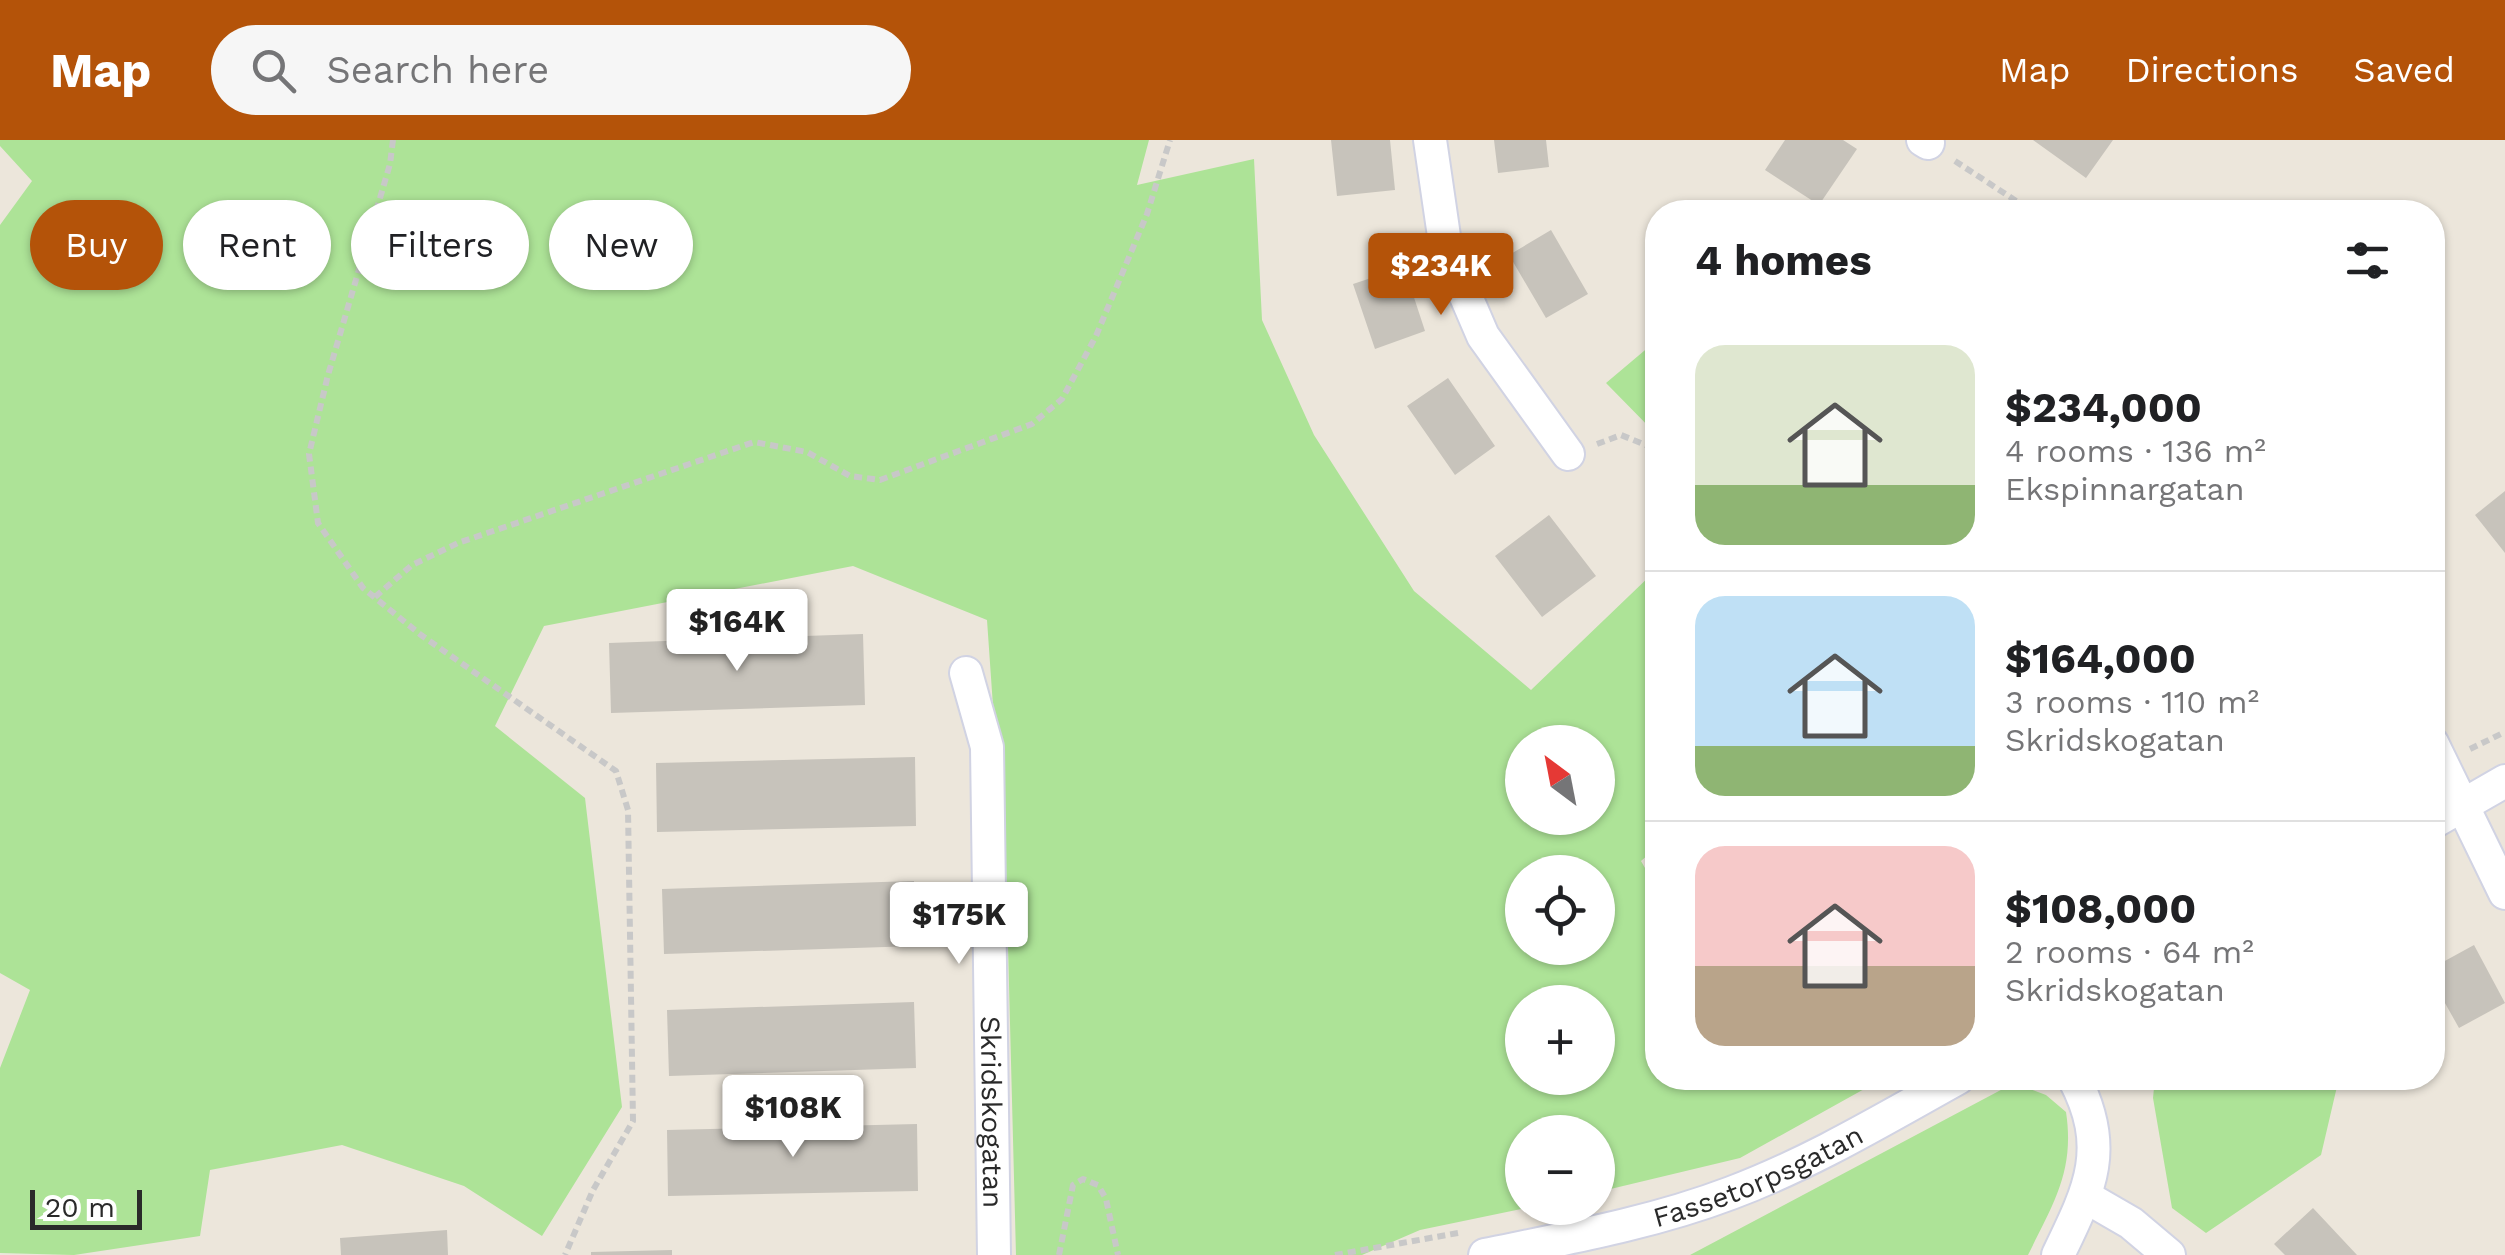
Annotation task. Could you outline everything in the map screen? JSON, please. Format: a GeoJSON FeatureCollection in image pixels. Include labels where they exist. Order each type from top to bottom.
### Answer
{"type":"FeatureCollection","features":[{"type":"Feature","properties":{"kind":"street"},"geometry":{"type":"LineString","coordinates":[[1430,140],[1446,250],[1483,336],[1568,454]]}},
{"type":"Feature","properties":{"kind":"street","name":"Skridskogatan"},"geometry":{"type":"LineString","coordinates":[[966,673],[987,748],[994,1255]]}},
{"type":"Feature","properties":{"kind":"street"},"geometry":{"type":"LineString","coordinates":[[2445,768],[2505,893]]}},
{"type":"Feature","properties":{"kind":"street"},"geometry":{"type":"LineString","coordinates":[[2445,816],[2505,781]]}},
{"type":"Feature","properties":{"kind":"street","name":"Fassetorpsgatan"},"geometry":{"type":"LineString","coordinates":[[1485,1255],[1620,1228],[1730,1194],[1828,1151],[1937,1090]]}},
{"type":"Feature","properties":{"kind":"street"},"geometry":{"type":"LineString","coordinates":[[2058,1255],[2086,1197],[2094,1157],[2093,1120],[2079,1090]]}},
{"type":"Feature","properties":{"kind":"street"},"geometry":{"type":"LineString","coordinates":[[2086,1197],[2131,1223],[2169,1255]]}},
{"type":"Feature","properties":{"kind":"path"},"geometry":{"type":"LineString","coordinates":[[393,140],[390,164],[309,454],[318,523],[363,588],[421,635],[616,771],[628,810],[632,1121],[593,1190],[565,1255]]}},
{"type":"Feature","properties":{"kind":"path"},"geometry":{"type":"LineString","coordinates":[[375,597],[412,565],[458,543],[754,442],[806,452],[850,476],[880,480],[1032,424],[1062,399],[1096,336],[1147,214],[1170,140]]}},
{"type":"Feature","properties":{"kind":"path"},"geometry":{"type":"LineString","coordinates":[[1925,142],[2014,200]]}},
{"type":"Feature","properties":{"kind":"path"},"geometry":{"type":"LineString","coordinates":[[1568,454],[1621,435],[1645,445]]}},
{"type":"Feature","properties":{"kind":"path"},"geometry":{"type":"LineString","coordinates":[[1059,1255],[1068,1198],[1073,1185],[1083,1179],[1098,1184],[1106,1198],[1118,1255]]}},
{"type":"Feature","properties":{"kind":"green space"},"geometry":{"type":"Polygon","coordinates":[[[0,140],[1149,140],[1137,185],[1254,159],[1262,320],[1314,435],[1414,591],[1531,690],[1645,581],[1645,858],[1641,861],[1645,868],[1645,1090],[1862,1090],[1740,1158],[1615,1188],[1615,1115],[1505,1115],[1505,1212],[1420,1230],[1362,1255],[1016,1255],[1007,907],[987,620],[853,566],[544,626],[495,726],[585,798],[622,1107],[542,1236],[464,1186],[342,1145],[210,1170],[200,1236],[74,1255],[0,1253],[0,1068],[30,990],[0,973],[0,225],[32,181],[0,146],[0,140]]]}},
{"type":"Feature","properties":{"kind":"green space"},"geometry":{"type":"Polygon","coordinates":[[[1645,350],[1645,422],[1606,383],[1645,350]]]}},
{"type":"Feature","properties":{"kind":"green space"},"geometry":{"type":"Polygon","coordinates":[[[2001,1090],[2033,1090],[2046,1095],[2066,1112],[2065,1170],[2028,1255],[1690,1255],[2001,1090]]]}},
{"type":"Feature","properties":{"kind":"green space"},"geometry":{"type":"Polygon","coordinates":[[[2154,1090],[2336,1090],[2321,1155],[2206,1233],[2172,1208],[2154,1090]]]}},
{"type":"Feature","properties":{"kind":"building"},"geometry":{"type":"Polygon","coordinates":[[[1331,140],[1390,140],[1395,190],[1337,196],[1331,140]]]}},
{"type":"Feature","properties":{"kind":"building"},"geometry":{"type":"Polygon","coordinates":[[[1494,140],[1546,140],[1549,167],[1498,173],[1494,140]]]}},
{"type":"Feature","properties":{"kind":"building"},"geometry":{"type":"Polygon","coordinates":[[[1785,140],[1843,140],[1857,149],[1822,200],[1811,200],[1765,170],[1785,140]]]}},
{"type":"Feature","properties":{"kind":"building"},"geometry":{"type":"Polygon","coordinates":[[[2033,140],[2113,140],[2086,178],[2033,140]]]}},
{"type":"Feature","properties":{"kind":"building"},"geometry":{"type":"Polygon","coordinates":[[[1551,230],[1588,294],[1546,318],[1509,255],[1551,230]]]}},
{"type":"Feature","properties":{"kind":"building"},"geometry":{"type":"Polygon","coordinates":[[[1404,267],[1425,331],[1375,349],[1353,284],[1404,267]]]}},
{"type":"Feature","properties":{"kind":"building"},"geometry":{"type":"Polygon","coordinates":[[[1448,378],[1495,446],[1455,475],[1407,406],[1448,378]]]}},
{"type":"Feature","properties":{"kind":"building"},"geometry":{"type":"Polygon","coordinates":[[[2505,491],[2505,553],[2475,515],[2505,491]]]}},
{"type":"Feature","properties":{"kind":"building"},"geometry":{"type":"Polygon","coordinates":[[[1549,515],[1596,576],[1542,617],[1495,556],[1549,515]]]}},
{"type":"Feature","properties":{"kind":"building"},"geometry":{"type":"Polygon","coordinates":[[[863,634],[865,705],[611,713],[609,643],[863,634]]]}},
{"type":"Feature","properties":{"kind":"building"},"geometry":{"type":"Polygon","coordinates":[[[915,757],[916,826],[657,832],[656,763],[915,757]]]}},
{"type":"Feature","properties":{"kind":"building"},"geometry":{"type":"Polygon","coordinates":[[[914,881],[916,946],[664,954],[662,889],[914,881]]]}},
{"type":"Feature","properties":{"kind":"building"},"geometry":{"type":"Polygon","coordinates":[[[2474,945],[2505,1003],[2459,1028],[2445,1003],[2445,961],[2474,945]]]}},
{"type":"Feature","properties":{"kind":"building"},"geometry":{"type":"Polygon","coordinates":[[[914,1002],[916,1068],[669,1076],[667,1010],[914,1002]]]}},
{"type":"Feature","properties":{"kind":"building"},"geometry":{"type":"Polygon","coordinates":[[[917,1124],[918,1191],[668,1196],[667,1130],[917,1124]]]}},
{"type":"Feature","properties":{"kind":"building"},"geometry":{"type":"Polygon","coordinates":[[[2313,1208],[2357,1255],[2285,1255],[2274,1244],[2313,1208]]]}},
{"type":"Feature","properties":{"kind":"building"},"geometry":{"type":"Polygon","coordinates":[[[447,1230],[448,1255],[341,1255],[340,1238],[447,1230]]]}},
{"type":"Feature","properties":{"kind":"building"},"geometry":{"type":"Polygon","coordinates":[[[672,1250],[672,1255],[591,1255],[591,1252],[672,1250]]]}}]}
